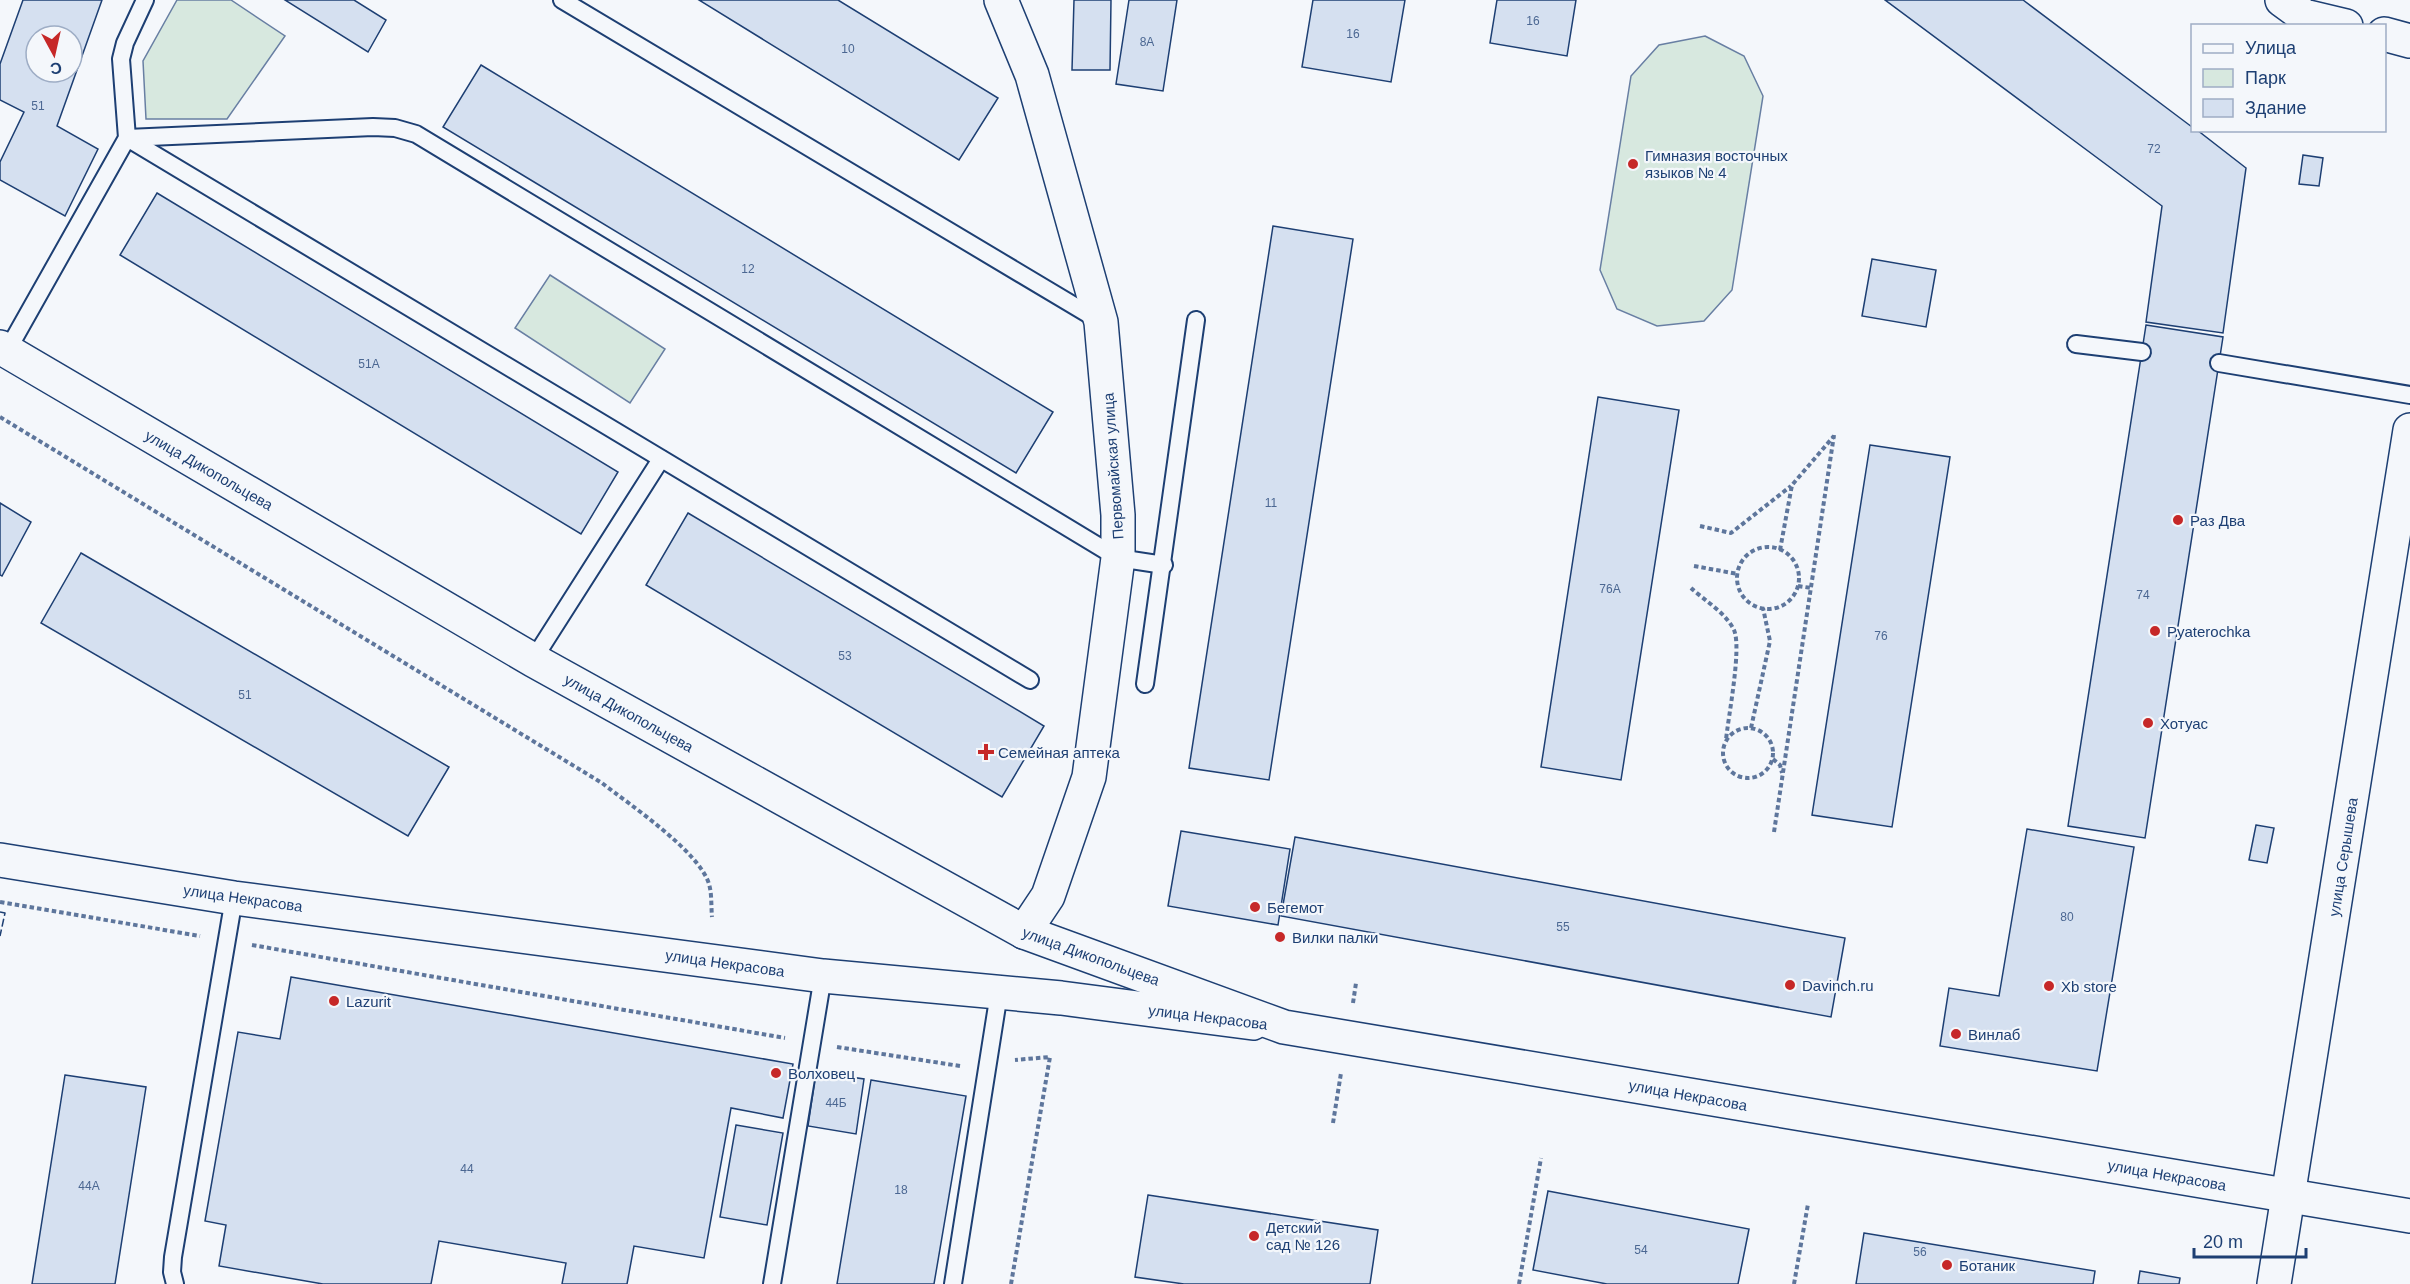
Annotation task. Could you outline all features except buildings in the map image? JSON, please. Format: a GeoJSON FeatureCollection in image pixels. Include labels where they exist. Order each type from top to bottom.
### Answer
{"type":"FeatureCollection","features":[{"type":"Feature","properties":{"kind":"main road","name":"Первомайская улица"},"geometry":{"type":"LineString","coordinates":[[1001,0],[1032,75],[1101,322],[1116,476],[1118,558],[1089,777],[1048,896],[1024,932]]}},
{"type":"Feature","properties":{"kind":"main road"},"geometry":{"type":"LineString","coordinates":[[2282,0],[2304,16],[2338,24]]}},
{"type":"Feature","properties":{"kind":"main road"},"geometry":{"type":"LineString","coordinates":[[2386,34],[2410,41]]}},
{"type":"Feature","properties":{"kind":"main road","name":"улица Дикопольцева"},"geometry":{"type":"LineString","coordinates":[[4,349],[533,660],[1024,932],[1284,1027]]}},
{"type":"Feature","properties":{"kind":"main road","name":"улица Серышева"},"geometry":{"type":"LineString","coordinates":[[2274,1284],[2410,430]]}},
{"type":"Feature","properties":{"kind":"main road","name":"улица Некрасова"},"geometry":{"type":"LineString","coordinates":[[0,860],[234,898],[823,976],[1061,998],[1284,1027],[2410,1216]]}},
{"type":"Feature","properties":{"kind":"lane"},"geometry":{"type":"LineString","coordinates":[[4,349],[127,138],[121,58],[125,43],[145,0]]}},
{"type":"Feature","properties":{"kind":"lane"},"geometry":{"type":"LineString","coordinates":[[562,0],[1101,322]]}},
{"type":"Feature","properties":{"kind":"lane"},"geometry":{"type":"LineString","coordinates":[[127,138],[373,127],[395,128],[416,134],[1118,558],[1164,564]]}},
{"type":"Feature","properties":{"kind":"lane"},"geometry":{"type":"LineString","coordinates":[[127,138],[1030,680]]}},
{"type":"Feature","properties":{"kind":"lane"},"geometry":{"type":"LineString","coordinates":[[1145,684],[1164,564],[1196,321]]}},
{"type":"Feature","properties":{"kind":"lane"},"geometry":{"type":"LineString","coordinates":[[2076,344],[2142,352]]}},
{"type":"Feature","properties":{"kind":"lane"},"geometry":{"type":"LineString","coordinates":[[2219,363],[2410,395]]}},
{"type":"Feature","properties":{"kind":"lane"},"geometry":{"type":"LineString","coordinates":[[533,660],[661,459]]}},
{"type":"Feature","properties":{"kind":"lane"},"geometry":{"type":"LineString","coordinates":[[175,1284],[172,1272],[173,1257],[234,898]]}},
{"type":"Feature","properties":{"kind":"lane"},"geometry":{"type":"LineString","coordinates":[[772,1284],[823,976]]}},
{"type":"Feature","properties":{"kind":"lane"},"geometry":{"type":"LineString","coordinates":[[953,1284],[999,993]]}},
{"type":"Feature","properties":{"kind":"path"},"geometry":{"type":"LineString","coordinates":[[0,417],[602,783],[664,832],[692,858],[709,883],[712,917]]}},
{"type":"Feature","properties":{"kind":"path"},"geometry":{"type":"LineString","coordinates":[[1700,526],[1731,533],[1792,485],[1834,435],[1774,832]]}},
{"type":"Feature","properties":{"kind":"path"},"geometry":{"type":"LineString","coordinates":[[1780,550],[1792,485]]}},
{"type":"Feature","properties":{"kind":"path"},"geometry":{"type":"LineString","coordinates":[[1765,548],[1780,550],[1792,558],[1798,572],[1798,586],[1789,602],[1773,609],[1756,607],[1742,597],[1736,580],[1740,563],[1751,552],[1765,548]]}},
{"type":"Feature","properties":{"kind":"path"},"geometry":{"type":"LineString","coordinates":[[1694,566],[1738,574]]}},
{"type":"Feature","properties":{"kind":"path"},"geometry":{"type":"LineString","coordinates":[[1798,586],[1811,588]]}},
{"type":"Feature","properties":{"kind":"path"},"geometry":{"type":"LineString","coordinates":[[1691,588],[1722,615],[1734,630],[1737,647],[1726,740],[1722,754],[1727,768],[1738,777],[1753,778],[1766,772],[1773,759],[1773,747],[1768,736],[1758,729],[1751,728],[1734,732],[1726,740]]}},
{"type":"Feature","properties":{"kind":"path"},"geometry":{"type":"LineString","coordinates":[[1751,728],[1770,641],[1763,608]]}},
{"type":"Feature","properties":{"kind":"path"},"geometry":{"type":"LineString","coordinates":[[1773,759],[1780,765],[1783,775]]}},
{"type":"Feature","properties":{"kind":"path"},"geometry":{"type":"LineString","coordinates":[[0,902],[953,1067],[1050,1056],[1011,1284]]}},
{"type":"Feature","properties":{"kind":"path"},"geometry":{"type":"LineString","coordinates":[[1519,1284],[1541,1158]]}},
{"type":"Feature","properties":{"kind":"path"},"geometry":{"type":"LineString","coordinates":[[1794,1284],[1808,1204]]}},
{"type":"Feature","properties":{"kind":"green space"},"geometry":{"type":"Polygon","coordinates":[[[177,0],[231,0],[285,36],[227,119],[146,119],[143,61],[177,0]]]}},
{"type":"Feature","properties":{"kind":"green space"},"geometry":{"type":"Polygon","coordinates":[[[1705,36],[1744,56],[1763,96],[1732,290],[1704,321],[1657,326],[1617,309],[1600,270],[1631,76],[1659,45],[1705,36]]]}},
{"type":"Feature","properties":{"kind":"green space"},"geometry":{"type":"Polygon","coordinates":[[[550,275],[665,349],[630,403],[515,328],[550,275]]]}},
{"type":"Feature","properties":{"kind":"fence"},"geometry":{"type":"LineString","coordinates":[[0,912],[5,913],[0,936]]}},
{"type":"Feature","properties":{"kind":"place","name":"Гимназия восточных языков № 4"},"geometry":{"type":"Point","coordinates":[1633,164]}},
{"type":"Feature","properties":{"kind":"place","name":"Раз Два"},"geometry":{"type":"Point","coordinates":[2178,520]}},
{"type":"Feature","properties":{"kind":"place","name":"Pyaterochka"},"geometry":{"type":"Point","coordinates":[2155,631]}},
{"type":"Feature","properties":{"kind":"place","name":"Хотуас"},"geometry":{"type":"Point","coordinates":[2148,723]}},
{"type":"Feature","properties":{"kind":"place","name":"Семейная аптека"},"geometry":{"type":"Point","coordinates":[986,752]}},
{"type":"Feature","properties":{"kind":"place","name":"Бегемот"},"geometry":{"type":"Point","coordinates":[1255,907]}},
{"type":"Feature","properties":{"kind":"place","name":"Вилки палки"},"geometry":{"type":"Point","coordinates":[1280,937]}},
{"type":"Feature","properties":{"kind":"place","name":"Davinch.ru"},"geometry":{"type":"Point","coordinates":[1790,985]}},
{"type":"Feature","properties":{"kind":"place","name":"Xb store"},"geometry":{"type":"Point","coordinates":[2049,986]}},
{"type":"Feature","properties":{"kind":"place","name":"Lazurit"},"geometry":{"type":"Point","coordinates":[334,1001]}},
{"type":"Feature","properties":{"kind":"place","name":"Винлаб"},"geometry":{"type":"Point","coordinates":[1956,1034]}},
{"type":"Feature","properties":{"kind":"place","name":"Волховец"},"geometry":{"type":"Point","coordinates":[776,1073]}},
{"type":"Feature","properties":{"kind":"place","name":"Детский сад № 126"},"geometry":{"type":"Point","coordinates":[1254,1236]}},
{"type":"Feature","properties":{"kind":"place","name":"Ботаник"},"geometry":{"type":"Point","coordinates":[1947,1265]}}]}
